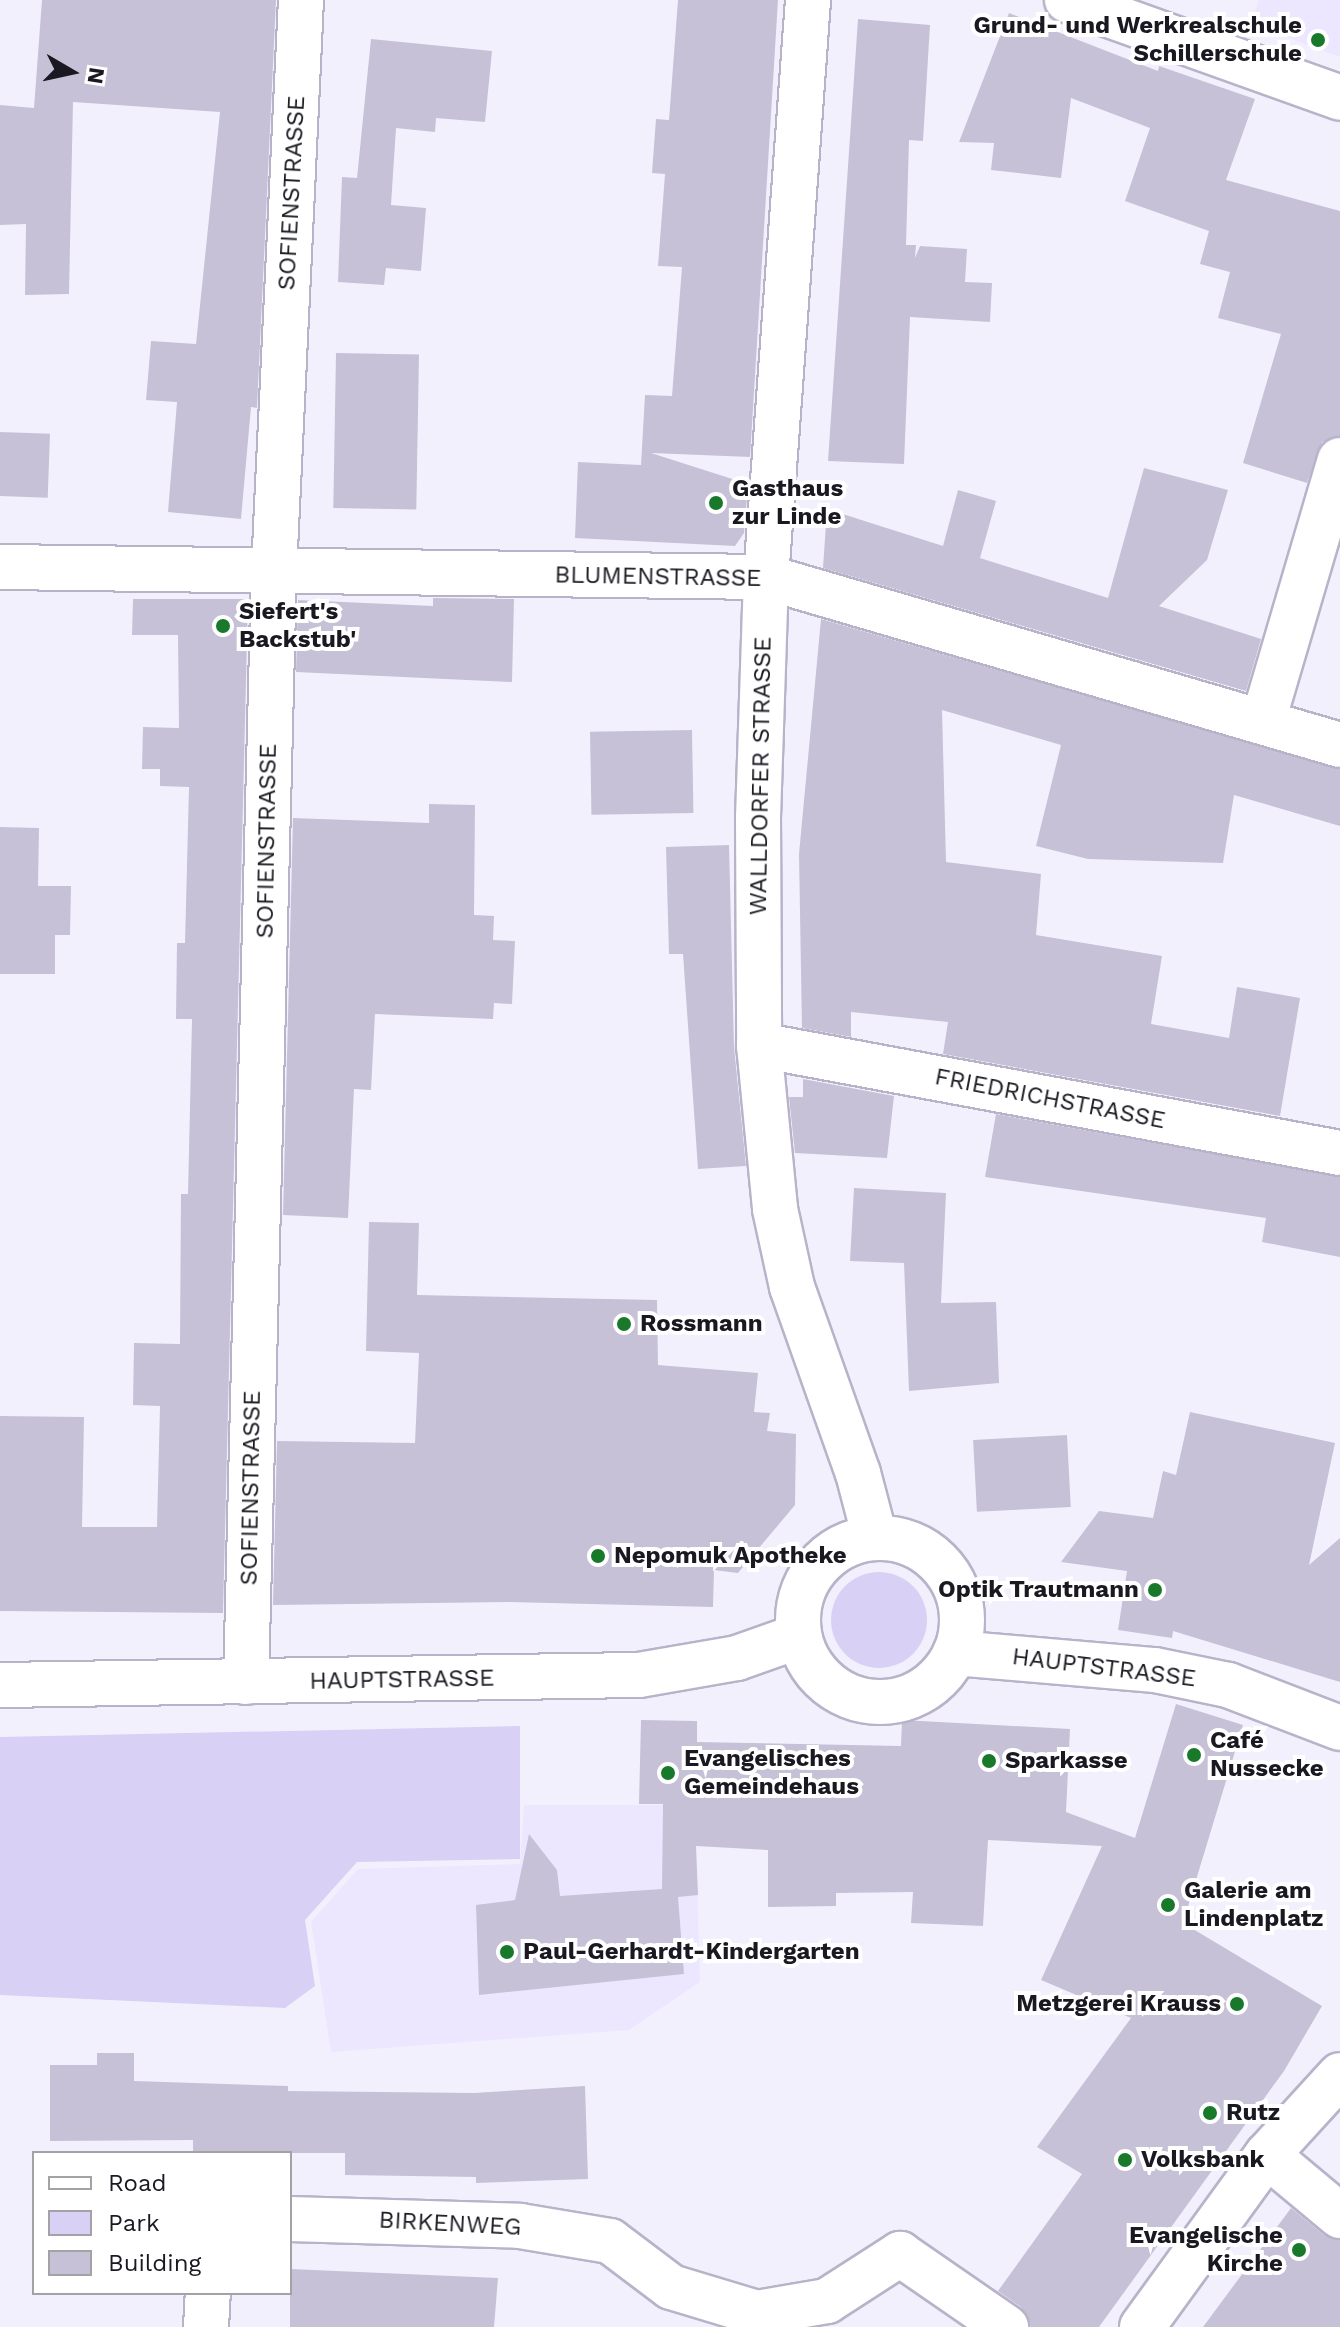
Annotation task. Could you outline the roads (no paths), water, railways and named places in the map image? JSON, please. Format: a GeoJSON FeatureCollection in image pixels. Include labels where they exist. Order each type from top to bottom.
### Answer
{"type":"FeatureCollection","features":[{"type":"Feature","properties":{"kind":"street","name":"SOFIENSTRASSE"},"geometry":{"type":"LineString","coordinates":[[246,1682],[274,570],[301,0]]}},
{"type":"Feature","properties":{"kind":"street","name":"WALLDORFER STRASSE"},"geometry":{"type":"LineString","coordinates":[[808,0],[766,577],[758,817],[759,1045],[775,1209],[792,1287],[858,1473],[875,1538]]}},
{"type":"Feature","properties":{"kind":"street"},"geometry":{"type":"LineString","coordinates":[[1067,0],[1340,98]]}},
{"type":"Feature","properties":{"kind":"street"},"geometry":{"type":"LineString","coordinates":[[1263,721],[1340,460]]}},
{"type":"Feature","properties":{"kind":"street","name":"BLUMENSTRASSE"},"geometry":{"type":"LineString","coordinates":[[0,567],[766,577],[1340,745]]}},
{"type":"Feature","properties":{"kind":"street","name":"FRIEDRICHSTRASSE"},"geometry":{"type":"LineString","coordinates":[[759,1045],[1340,1153]]}},
{"type":"Feature","properties":{"kind":"street"},"geometry":{"type":"LineString","coordinates":[[875,1538],[921,1549],[954,1583],[961,1606],[955,1653],[922,1691],[873,1702],[847,1696],[825,1682],[809,1661],[799,1636],[803,1590],[815,1570],[831,1554],[875,1538]]}},
{"type":"Feature","properties":{"kind":"street","name":"HAUPTSTRASSE"},"geometry":{"type":"LineString","coordinates":[[0,1685],[639,1675],[737,1658],[799,1636]]}},
{"type":"Feature","properties":{"kind":"street","name":"HAUPTSTRASSE"},"geometry":{"type":"LineString","coordinates":[[955,1653],[1155,1670],[1228,1685],[1340,1728]]}},
{"type":"Feature","properties":{"kind":"street"},"geometry":{"type":"LineString","coordinates":[[1142,2327],[1267,2155],[1340,2075]]}},
{"type":"Feature","properties":{"kind":"street"},"geometry":{"type":"LineString","coordinates":[[1267,2155],[1340,2216]]}},
{"type":"Feature","properties":{"kind":"street","name":"BIRKENWEG"},"geometry":{"type":"LineString","coordinates":[[292,2219],[520,2226],[610,2241],[671,2287],[757,2313],[827,2301],[900,2254],[1006,2327]]}},
{"type":"Feature","properties":{"kind":"street"},"geometry":{"type":"LineString","coordinates":[[206,2327],[208,2295]]}},
{"type":"Feature","properties":{"kind":"place","name":"Grund- und Werkrealschule Schillerschule"},"geometry":{"type":"Point","coordinates":[1318,40]}},
{"type":"Feature","properties":{"kind":"place","name":"Gasthaus zur Linde"},"geometry":{"type":"Point","coordinates":[716,503]}},
{"type":"Feature","properties":{"kind":"place","name":"Siefert's Backstub'"},"geometry":{"type":"Point","coordinates":[223,626]}},
{"type":"Feature","properties":{"kind":"place","name":"Rossmann"},"geometry":{"type":"Point","coordinates":[624,1324]}},
{"type":"Feature","properties":{"kind":"place","name":"Nepomuk Apotheke"},"geometry":{"type":"Point","coordinates":[598,1556]}},
{"type":"Feature","properties":{"kind":"place","name":"Optik Trautmann"},"geometry":{"type":"Point","coordinates":[1155,1590]}},
{"type":"Feature","properties":{"kind":"place","name":"Café Nussecke"},"geometry":{"type":"Point","coordinates":[1194,1755]}},
{"type":"Feature","properties":{"kind":"place","name":"Sparkasse"},"geometry":{"type":"Point","coordinates":[989,1761]}},
{"type":"Feature","properties":{"kind":"place","name":"Evangelisches Gemeindehaus"},"geometry":{"type":"Point","coordinates":[668,1773]}},
{"type":"Feature","properties":{"kind":"place","name":"Galerie am Lindenplatz"},"geometry":{"type":"Point","coordinates":[1168,1905]}},
{"type":"Feature","properties":{"kind":"place","name":"Paul-Gerhardt-Kindergarten"},"geometry":{"type":"Point","coordinates":[507,1952]}},
{"type":"Feature","properties":{"kind":"place","name":"Metzgerei Krauss"},"geometry":{"type":"Point","coordinates":[1237,2004]}},
{"type":"Feature","properties":{"kind":"place","name":"Rutz"},"geometry":{"type":"Point","coordinates":[1210,2113]}},
{"type":"Feature","properties":{"kind":"place","name":"Volksbank"},"geometry":{"type":"Point","coordinates":[1125,2160]}},
{"type":"Feature","properties":{"kind":"place","name":"Evangelische Kirche"},"geometry":{"type":"Point","coordinates":[1299,2250]}}]}
